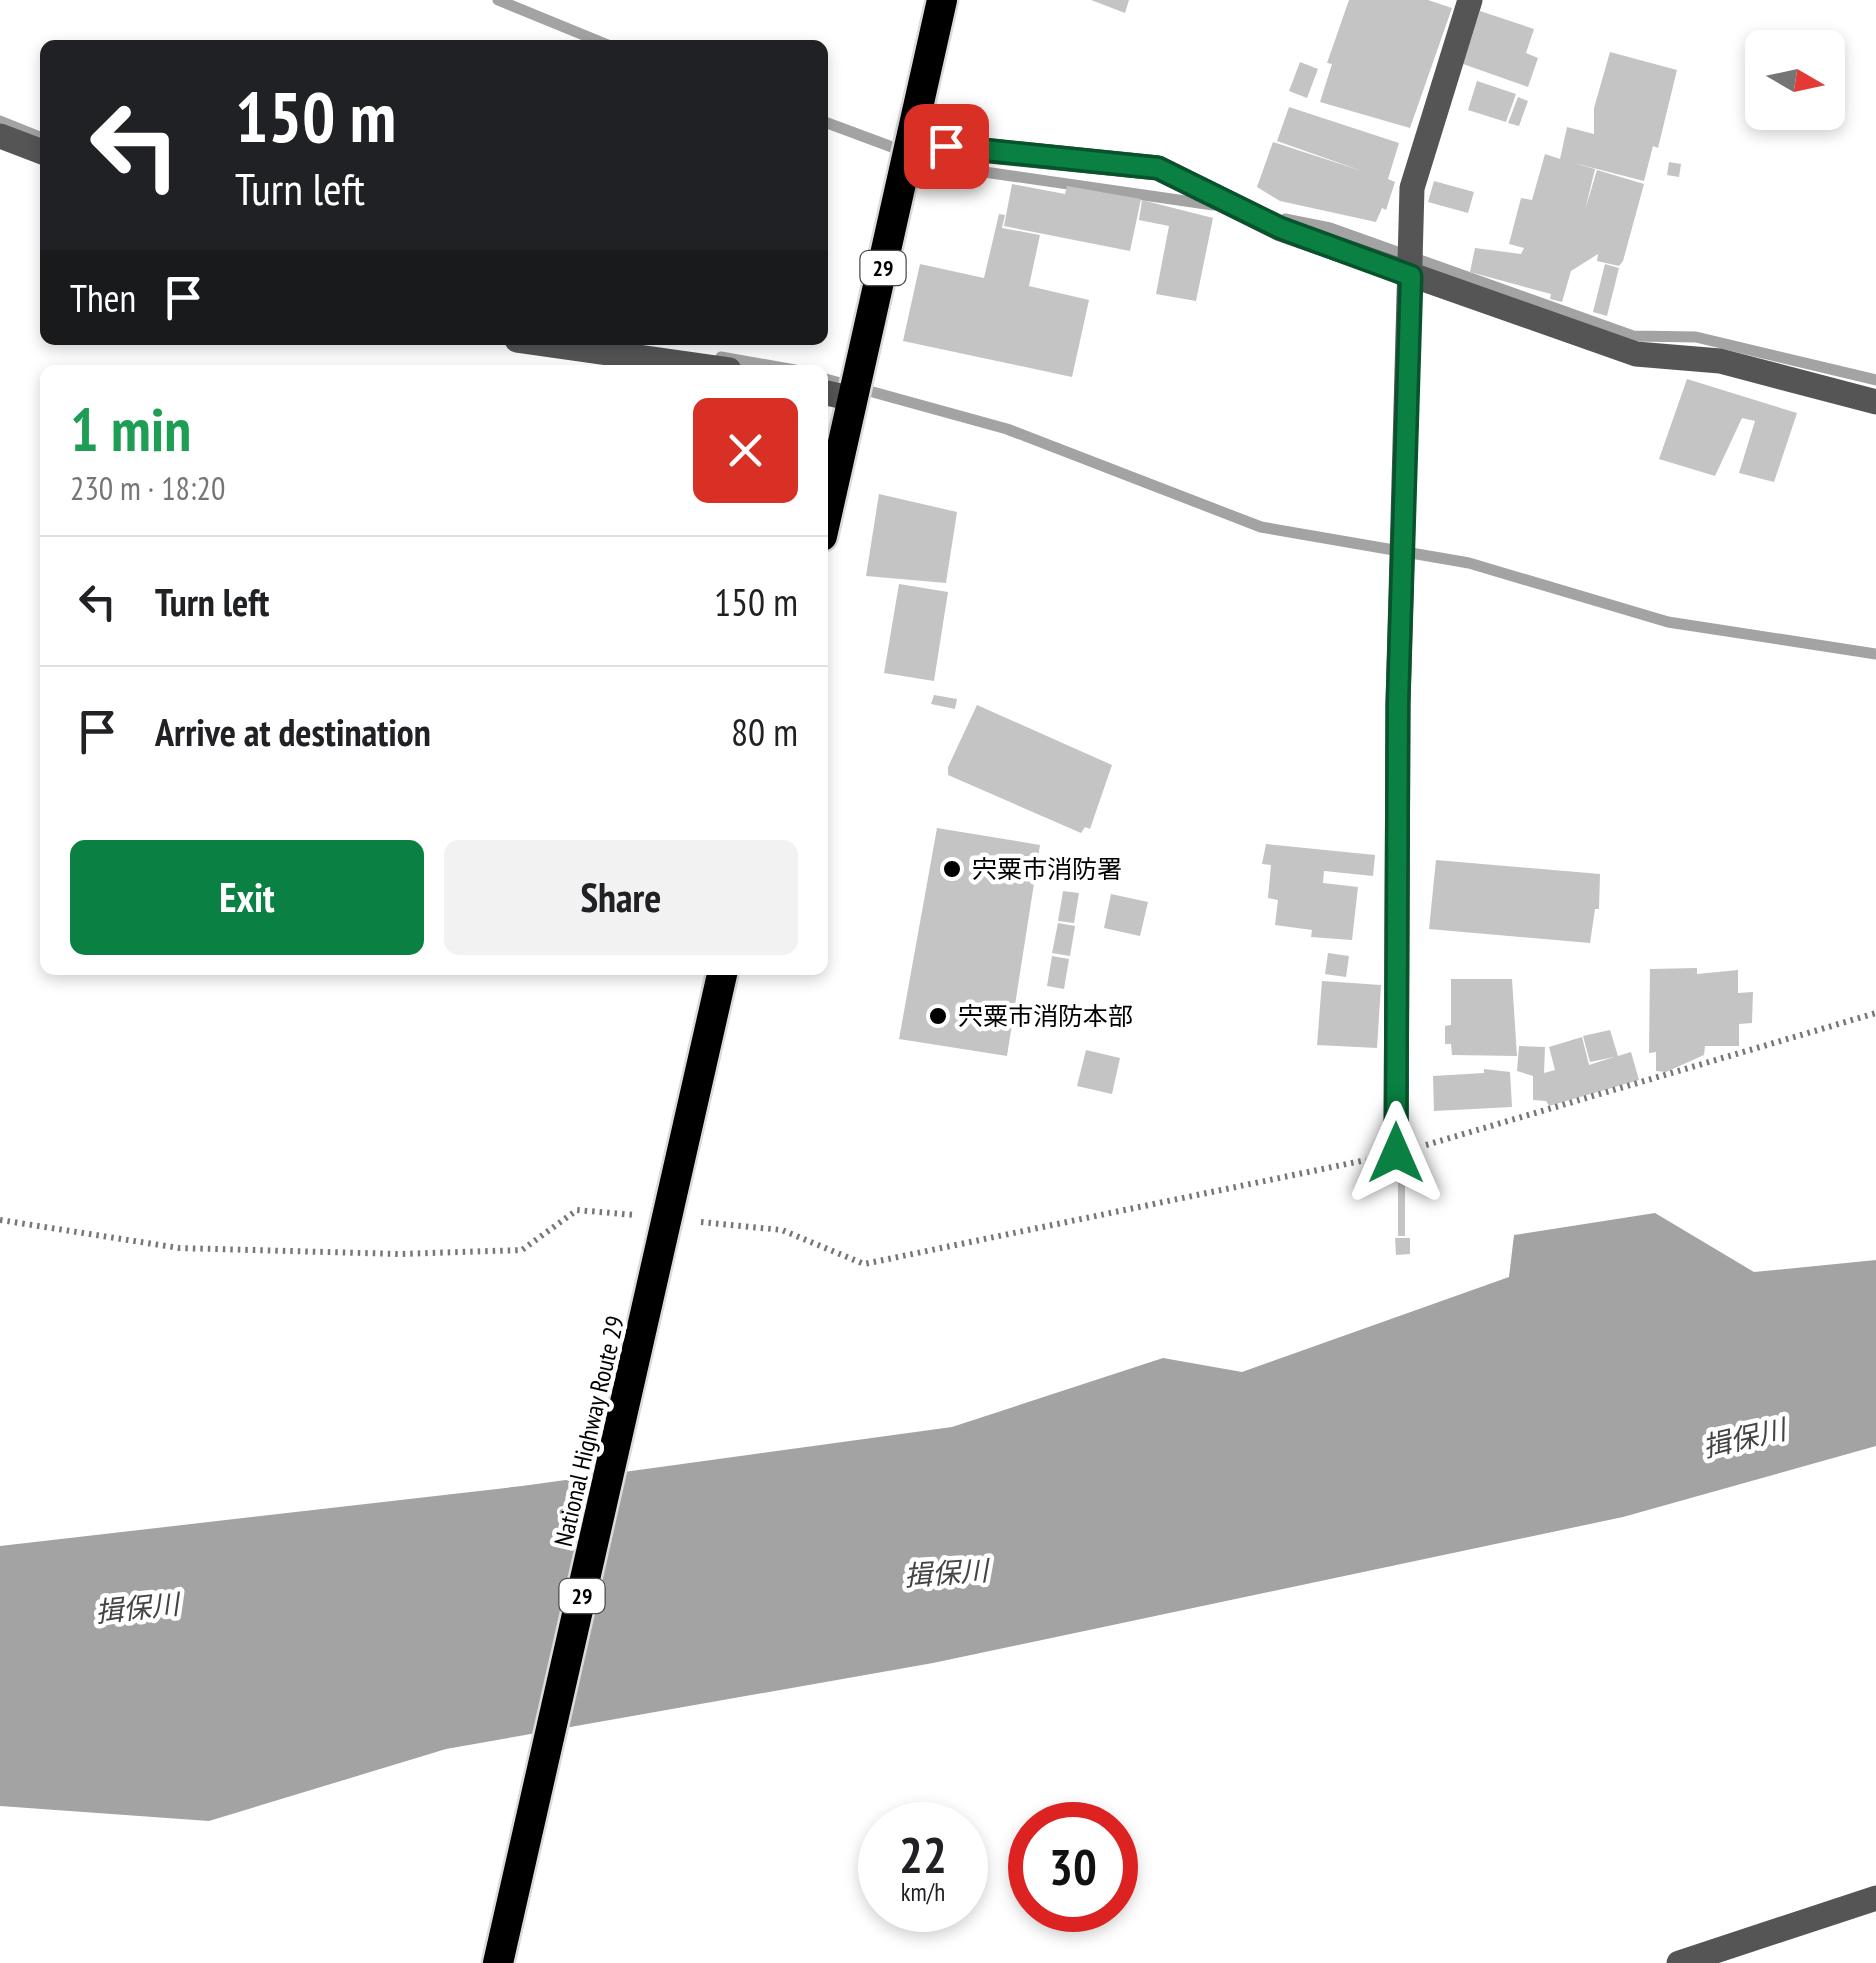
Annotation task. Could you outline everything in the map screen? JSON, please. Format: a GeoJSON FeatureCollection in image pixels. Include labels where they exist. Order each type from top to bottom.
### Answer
{"type":"FeatureCollection","features":[{"type":"Feature","properties":{"kind":"highway","name":"29"},"geometry":{"type":"LineString","coordinates":[[828,510],[942,0]]}},
{"type":"Feature","properties":{"kind":"highway","name":"National Highway Route 29"},"geometry":{"type":"LineString","coordinates":[[500,1953],[722,975]]}},
{"type":"Feature","properties":{"kind":"street"},"geometry":{"type":"LineString","coordinates":[[1396,1153],[1398,703],[1412,188],[1470,0]]}},
{"type":"Feature","properties":{"kind":"street"},"geometry":{"type":"LineString","coordinates":[[0,136],[40,151]]}},
{"type":"Feature","properties":{"kind":"street"},"geometry":{"type":"LineString","coordinates":[[910,143],[1158,168],[1280,228],[1636,354],[1720,361],[1876,402]]}},
{"type":"Feature","properties":{"kind":"street"},"geometry":{"type":"LineString","coordinates":[[552,345],[694,365]]}},
{"type":"Feature","properties":{"kind":"street"},"geometry":{"type":"LineString","coordinates":[[828,393],[854,399]]}},
{"type":"Feature","properties":{"kind":"street"},"geometry":{"type":"LineString","coordinates":[[1679,1963],[1876,1898]]}},
{"type":"Feature","properties":{"kind":"path"},"geometry":{"type":"LineString","coordinates":[[0,1220],[179,1248],[399,1254],[522,1250],[577,1210],[782,1230],[864,1264],[1396,1153],[1876,1013]]}},
{"type":"Feature","properties":{"kind":"water","name":"揖保川"},"geometry":{"type":"Polygon","coordinates":[[[1655,1213],[1754,1272],[1876,1260],[1876,1446],[1623,1517],[933,1663],[446,1749],[209,1821],[0,1806],[0,1546],[522,1486],[952,1427],[1163,1358],[1242,1372],[1509,1277],[1514,1235],[1655,1213]]]}},
{"type":"Feature","properties":{"kind":"building"},"geometry":{"type":"Polygon","coordinates":[[[1091,0],[1129,0],[1125,13],[1091,0]]]}},
{"type":"Feature","properties":{"kind":"building"},"geometry":{"type":"Polygon","coordinates":[[[1349,0],[1428,0],[1452,8],[1410,128],[1320,102],[1332,64],[1327,63],[1349,0]]]}},
{"type":"Feature","properties":{"kind":"building"},"geometry":{"type":"Polygon","coordinates":[[[1480,11],[1534,29],[1526,53],[1538,58],[1528,87],[1463,64],[1480,11]]]}},
{"type":"Feature","properties":{"kind":"building"},"geometry":{"type":"Polygon","coordinates":[[[1610,52],[1677,70],[1658,148],[1653,146],[1644,181],[1570,162],[1595,169],[1585,210],[1597,170],[1644,184],[1623,261],[1619,266],[1597,261],[1598,254],[1571,271],[1562,302],[1550,299],[1551,294],[1470,272],[1475,248],[1521,254],[1524,248],[1509,244],[1521,198],[1532,200],[1545,154],[1560,159],[1567,127],[1594,134],[1594,108],[1610,52]]]}},
{"type":"Feature","properties":{"kind":"building"},"geometry":{"type":"Polygon","coordinates":[[[1300,62],[1318,69],[1307,98],[1289,91],[1300,62]]]}},
{"type":"Feature","properties":{"kind":"building"},"geometry":{"type":"Polygon","coordinates":[[[1477,81],[1516,94],[1506,122],[1468,110],[1477,81]]]}},
{"type":"Feature","properties":{"kind":"building"},"geometry":{"type":"Polygon","coordinates":[[[1518,97],[1528,101],[1519,126],[1508,123],[1518,97]]]}},
{"type":"Feature","properties":{"kind":"building"},"geometry":{"type":"Polygon","coordinates":[[[1289,107],[1399,143],[1388,179],[1395,182],[1386,210],[1382,208],[1376,222],[1280,201],[1257,187],[1273,142],[1362,171],[1277,141],[1289,107]]]}},
{"type":"Feature","properties":{"kind":"building"},"geometry":{"type":"Polygon","coordinates":[[[1669,162],[1681,164],[1679,177],[1667,175],[1669,162]]]}},
{"type":"Feature","properties":{"kind":"building"},"geometry":{"type":"Polygon","coordinates":[[[1434,181],[1474,192],[1468,213],[1428,202],[1434,181]]]}},
{"type":"Feature","properties":{"kind":"building"},"geometry":{"type":"Polygon","coordinates":[[[1012,184],[1065,194],[1067,186],[1141,199],[1130,251],[1004,226],[1012,184]]]}},
{"type":"Feature","properties":{"kind":"building"},"geometry":{"type":"Polygon","coordinates":[[[1142,200],[1213,218],[1196,301],[1156,294],[1169,226],[1139,220],[1142,200]]]}},
{"type":"Feature","properties":{"kind":"building"},"geometry":{"type":"Polygon","coordinates":[[[999,214],[1005,215],[1002,228],[1040,235],[1029,286],[1089,300],[1072,377],[903,341],[920,264],[984,278],[999,214]]]}},
{"type":"Feature","properties":{"kind":"building"},"geometry":{"type":"Polygon","coordinates":[[[1605,264],[1619,268],[1607,316],[1593,312],[1605,264]]]}},
{"type":"Feature","properties":{"kind":"building"},"geometry":{"type":"Polygon","coordinates":[[[1687,379],[1797,413],[1774,482],[1739,473],[1755,421],[1742,418],[1715,476],[1659,459],[1687,379]]]}},
{"type":"Feature","properties":{"kind":"building"},"geometry":{"type":"Polygon","coordinates":[[[879,494],[957,512],[946,583],[866,576],[879,494]]]}},
{"type":"Feature","properties":{"kind":"building"},"geometry":{"type":"Polygon","coordinates":[[[899,584],[948,592],[934,681],[884,673],[899,584]]]}},
{"type":"Feature","properties":{"kind":"building"},"geometry":{"type":"Polygon","coordinates":[[[934,695],[957,699],[955,709],[931,704],[934,695]]]}},
{"type":"Feature","properties":{"kind":"building"},"geometry":{"type":"Polygon","coordinates":[[[977,705],[1112,765],[1090,829],[1085,827],[1081,833],[948,775],[948,767],[977,705]]]}},
{"type":"Feature","properties":{"kind":"building"},"geometry":{"type":"Polygon","coordinates":[[[937,828],[1040,845],[1007,1056],[899,1039],[937,828]]]}},
{"type":"Feature","properties":{"kind":"building"},"geometry":{"type":"Polygon","coordinates":[[[1266,844],[1375,855],[1373,876],[1324,871],[1323,883],[1358,887],[1352,940],[1311,937],[1312,930],[1275,925],[1278,900],[1268,898],[1271,865],[1262,864],[1266,844]]]}},
{"type":"Feature","properties":{"kind":"building"},"geometry":{"type":"Polygon","coordinates":[[[1436,860],[1600,874],[1599,909],[1595,909],[1590,943],[1429,929],[1436,860]]]}},
{"type":"Feature","properties":{"kind":"building"},"geometry":{"type":"Polygon","coordinates":[[[1063,891],[1079,893],[1074,923],[1058,921],[1063,891]]]}},
{"type":"Feature","properties":{"kind":"building"},"geometry":{"type":"Polygon","coordinates":[[[1111,894],[1148,902],[1140,936],[1104,928],[1111,894]]]}},
{"type":"Feature","properties":{"kind":"building"},"geometry":{"type":"Polygon","coordinates":[[[1058,923],[1075,926],[1070,956],[1052,953],[1058,923]]]}},
{"type":"Feature","properties":{"kind":"building"},"geometry":{"type":"Polygon","coordinates":[[[1328,953],[1349,956],[1346,977],[1325,974],[1328,953]]]}},
{"type":"Feature","properties":{"kind":"building"},"geometry":{"type":"Polygon","coordinates":[[[1052,956],[1069,959],[1064,989],[1047,986],[1052,956]]]}},
{"type":"Feature","properties":{"kind":"building"},"geometry":{"type":"Polygon","coordinates":[[[1697,968],[1697,974],[1738,970],[1738,993],[1753,992],[1752,1023],[1739,1024],[1739,1046],[1705,1046],[1704,1055],[1666,1072],[1656,1071],[1656,1052],[1649,1053],[1650,969],[1697,968]]]}},
{"type":"Feature","properties":{"kind":"building"},"geometry":{"type":"Polygon","coordinates":[[[1451,979],[1512,979],[1517,1056],[1452,1055],[1451,1044],[1445,1044],[1445,1026],[1451,1025],[1451,979]]]}},
{"type":"Feature","properties":{"kind":"building"},"geometry":{"type":"Polygon","coordinates":[[[1322,981],[1381,985],[1377,1048],[1317,1045],[1322,981]]]}},
{"type":"Feature","properties":{"kind":"building"},"geometry":{"type":"Polygon","coordinates":[[[1610,1030],[1618,1056],[1631,1052],[1639,1080],[1549,1106],[1546,1101],[1533,1100],[1533,1076],[1517,1071],[1519,1046],[1545,1047],[1544,1073],[1555,1070],[1549,1047],[1582,1037],[1589,1065],[1614,1057],[1590,1062],[1583,1036],[1610,1030]]]}},
{"type":"Feature","properties":{"kind":"building"},"geometry":{"type":"Polygon","coordinates":[[[1086,1050],[1120,1058],[1112,1094],[1077,1086],[1086,1050]]]}},
{"type":"Feature","properties":{"kind":"building"},"geometry":{"type":"Polygon","coordinates":[[[1484,1069],[1510,1072],[1512,1107],[1434,1111],[1433,1076],[1484,1073],[1484,1069]]]}},
{"type":"Feature","properties":{"kind":"building"},"geometry":{"type":"Polygon","coordinates":[[[1398,1182],[1405,1182],[1405,1236],[1398,1236],[1398,1182]]]}},
{"type":"Feature","properties":{"kind":"building"},"geometry":{"type":"Polygon","coordinates":[[[1395,1238],[1410,1238],[1410,1254],[1396,1255],[1395,1238]]]}},
{"type":"Feature","properties":{"kind":"waterway"},"geometry":{"type":"LineString","coordinates":[[498,0],[596,40]]}},
{"type":"Feature","properties":{"kind":"waterway"},"geometry":{"type":"LineString","coordinates":[[0,121],[40,137]]}},
{"type":"Feature","properties":{"kind":"waterway"},"geometry":{"type":"LineString","coordinates":[[828,123],[943,166],[1213,205]]}},
{"type":"Feature","properties":{"kind":"waterway"},"geometry":{"type":"LineString","coordinates":[[1285,219],[1330,228],[1633,336],[1696,337],[1876,380]]}},
{"type":"Feature","properties":{"kind":"waterway"},"geometry":{"type":"LineString","coordinates":[[721,357],[767,365]]}},
{"type":"Feature","properties":{"kind":"waterway"},"geometry":{"type":"LineString","coordinates":[[828,380],[1007,429],[1261,527],[1469,563],[1668,622],[1876,654]]}},
{"type":"Feature","properties":{"kind":"place","name":"宍粟市消防署"},"geometry":{"type":"Point","coordinates":[952,869]}},
{"type":"Feature","properties":{"kind":"place","name":"宍粟市消防本部"},"geometry":{"type":"Point","coordinates":[938,1016]}},
{"type":"Feature","properties":{"kind":"route"},"geometry":{"type":"LineString","coordinates":[[946,146],[1158,168],[1280,228],[1411,276],[1398,703],[1396,1153]]}}]}
